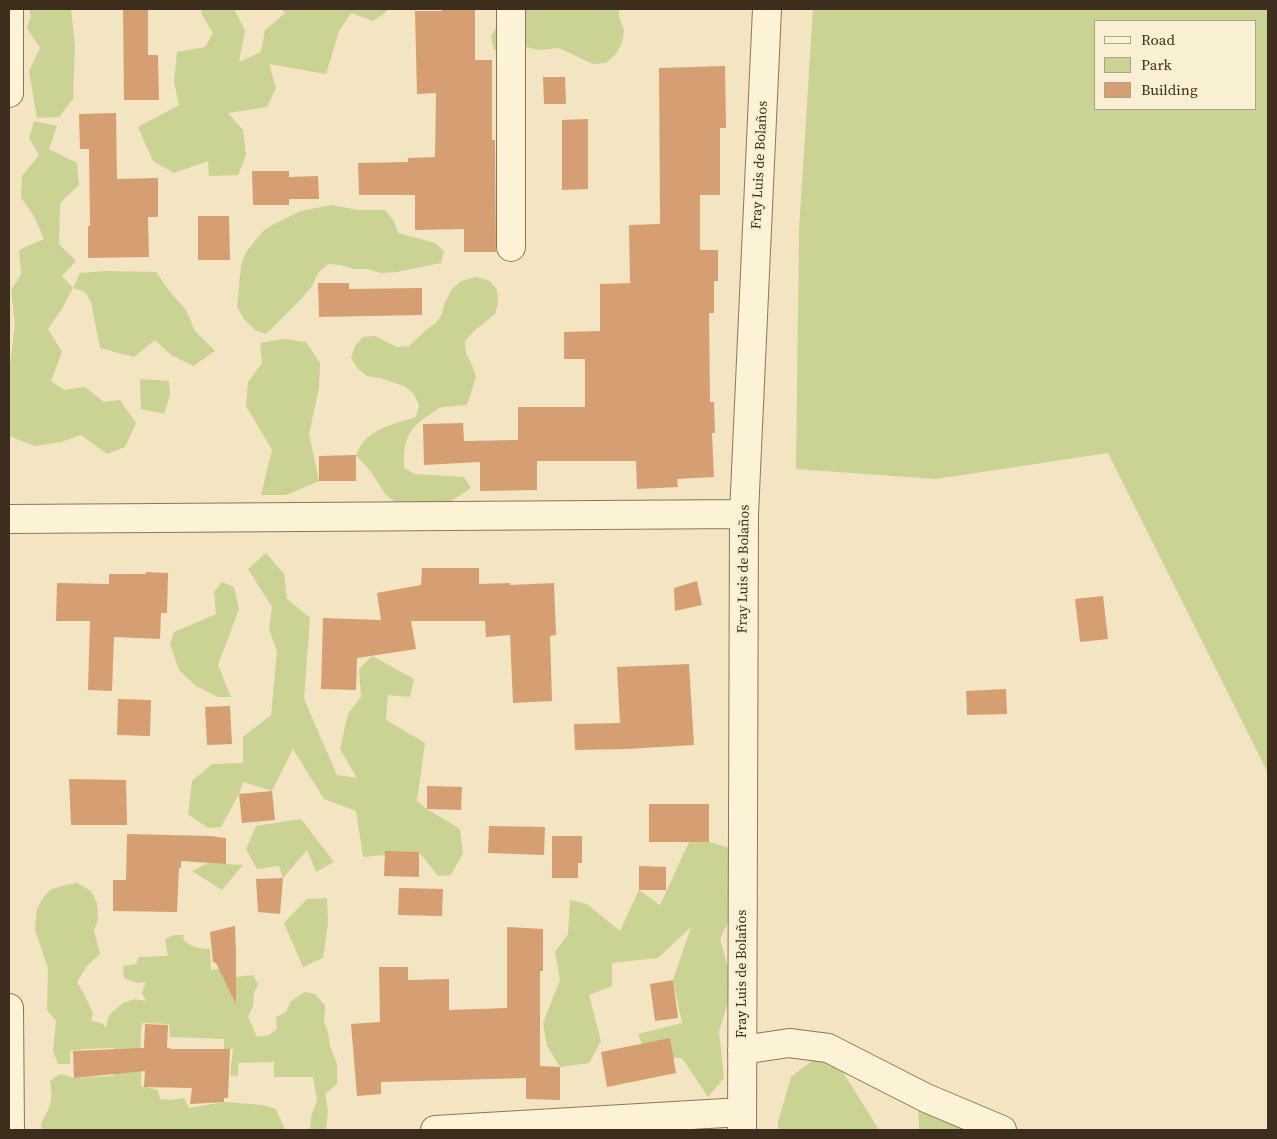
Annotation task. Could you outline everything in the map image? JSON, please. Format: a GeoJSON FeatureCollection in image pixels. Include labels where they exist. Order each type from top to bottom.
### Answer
{"type":"FeatureCollection","features":[{"type":"Feature","properties":{"kind":"street"},"geometry":{"type":"LineString","coordinates":[[9,93],[10,9]]}},
{"type":"Feature","properties":{"kind":"street"},"geometry":{"type":"LineString","coordinates":[[510,9],[511,247]]}},
{"type":"Feature","properties":{"kind":"street","name":"Fray Luis de Bolaños"},"geometry":{"type":"LineString","coordinates":[[742,1121],[744,514],[767,9]]}},
{"type":"Feature","properties":{"kind":"street"},"geometry":{"type":"LineString","coordinates":[[9,519],[744,514]]}},
{"type":"Feature","properties":{"kind":"street"},"geometry":{"type":"LineString","coordinates":[[9,1008],[10,1130]]}},
{"type":"Feature","properties":{"kind":"street"},"geometry":{"type":"LineString","coordinates":[[742,1050],[789,1042],[828,1048],[926,1098],[1002,1130]]}},
{"type":"Feature","properties":{"kind":"street"},"geometry":{"type":"LineString","coordinates":[[435,1130],[742,1121]]}},
{"type":"Feature","properties":{"kind":"green space"},"geometry":{"type":"Polygon","coordinates":[[[29,9],[71,9],[75,45],[73,99],[59,117],[37,118],[29,71],[40,48],[27,28],[31,16],[29,9]]]}},
{"type":"Feature","properties":{"kind":"green space"},"geometry":{"type":"Polygon","coordinates":[[[202,9],[234,9],[245,30],[239,62],[261,52],[265,30],[285,13],[282,9],[388,9],[373,21],[351,13],[339,31],[326,74],[269,64],[276,88],[267,107],[228,113],[243,130],[246,155],[238,175],[209,176],[208,161],[174,173],[153,161],[138,127],[179,105],[174,82],[177,52],[205,47],[213,33],[201,13],[202,9]]]}},
{"type":"Feature","properties":{"kind":"green space"},"geometry":{"type":"Polygon","coordinates":[[[514,9],[619,9],[619,17],[624,30],[622,43],[616,54],[606,63],[593,64],[559,48],[538,50],[526,47],[502,58],[494,49],[491,37],[501,21],[514,9]]]}},
{"type":"Feature","properties":{"kind":"green space"},"geometry":{"type":"Polygon","coordinates":[[[813,9],[1268,9],[1268,773],[1108,453],[936,479],[796,469],[799,230],[813,9]]]}},
{"type":"Feature","properties":{"kind":"green space"},"geometry":{"type":"Polygon","coordinates":[[[34,121],[57,126],[49,149],[77,163],[79,185],[60,203],[59,244],[76,261],[62,276],[73,288],[48,329],[62,352],[51,381],[64,390],[85,387],[104,402],[120,400],[136,423],[125,447],[107,454],[81,435],[61,442],[35,446],[9,436],[9,369],[15,324],[11,290],[21,275],[19,250],[44,239],[34,216],[21,198],[22,176],[39,155],[29,138],[34,121]]]}},
{"type":"Feature","properties":{"kind":"green space"},"geometry":{"type":"Polygon","coordinates":[[[331,205],[358,210],[385,210],[394,221],[398,233],[435,243],[444,251],[441,263],[397,272],[380,273],[368,269],[354,269],[328,264],[318,273],[312,286],[304,296],[266,334],[255,330],[244,319],[237,307],[241,266],[246,252],[264,230],[276,223],[301,211],[331,205]]]}},
{"type":"Feature","properties":{"kind":"green space"},"geometry":{"type":"Polygon","coordinates":[[[105,271],[156,272],[186,310],[195,331],[215,351],[193,366],[171,355],[155,340],[134,357],[100,348],[91,302],[85,292],[73,288],[80,273],[105,271]]]}},
{"type":"Feature","properties":{"kind":"green space"},"geometry":{"type":"Polygon","coordinates":[[[476,277],[490,281],[497,290],[498,303],[495,314],[465,341],[466,353],[476,377],[467,405],[439,408],[422,420],[411,431],[404,451],[404,468],[415,474],[464,477],[471,488],[448,503],[422,507],[395,502],[385,494],[372,473],[356,455],[363,442],[372,434],[390,425],[416,417],[419,405],[414,394],[404,386],[367,376],[358,369],[351,358],[355,346],[363,337],[375,336],[397,347],[409,346],[436,323],[442,314],[445,302],[452,289],[461,281],[476,277]]]}},
{"type":"Feature","properties":{"kind":"green space"},"geometry":{"type":"Polygon","coordinates":[[[284,339],[306,342],[320,363],[319,388],[309,434],[319,481],[286,495],[261,495],[272,450],[246,406],[248,382],[262,363],[260,343],[284,339]]]}},
{"type":"Feature","properties":{"kind":"green space"},"geometry":{"type":"Polygon","coordinates":[[[140,379],[169,381],[170,395],[164,414],[141,409],[140,379]]]}},
{"type":"Feature","properties":{"kind":"green space"},"geometry":{"type":"Polygon","coordinates":[[[266,553],[284,574],[287,599],[310,618],[304,699],[337,775],[357,778],[340,749],[348,714],[361,697],[359,669],[372,656],[414,679],[410,697],[388,695],[386,720],[425,743],[417,801],[460,829],[463,853],[451,875],[438,876],[419,852],[363,857],[356,811],[324,799],[293,749],[272,791],[243,782],[239,794],[221,827],[208,828],[188,814],[192,781],[212,764],[243,763],[243,737],[271,715],[277,651],[269,629],[272,607],[248,569],[266,553]]]}},
{"type":"Feature","properties":{"kind":"green space"},"geometry":{"type":"Polygon","coordinates":[[[222,582],[234,587],[239,609],[218,665],[231,697],[218,697],[196,686],[179,670],[170,644],[174,632],[216,614],[214,592],[222,582]]]}},
{"type":"Feature","properties":{"kind":"green space"},"geometry":{"type":"Polygon","coordinates":[[[301,819],[334,862],[316,872],[307,850],[283,878],[279,866],[257,869],[246,849],[256,826],[301,819]]]}},
{"type":"Feature","properties":{"kind":"green space"},"geometry":{"type":"Polygon","coordinates":[[[689,842],[709,842],[727,847],[741,895],[720,939],[733,987],[719,1031],[724,1078],[708,1097],[682,1058],[647,1057],[638,1034],[682,1023],[673,980],[691,927],[658,958],[612,963],[612,986],[589,995],[601,1041],[589,1063],[560,1067],[547,1046],[543,1023],[560,980],[555,952],[568,934],[570,900],[587,904],[620,931],[639,890],[660,905],[689,842]]]}},
{"type":"Feature","properties":{"kind":"green space"},"geometry":{"type":"Polygon","coordinates":[[[208,863],[243,865],[222,890],[192,871],[208,863]]]}},
{"type":"Feature","properties":{"kind":"green space"},"geometry":{"type":"Polygon","coordinates":[[[77,883],[91,891],[97,903],[98,919],[94,931],[100,954],[87,966],[77,982],[93,1013],[91,1021],[102,1023],[106,1028],[111,1013],[123,1003],[135,999],[146,1001],[142,993],[146,982],[137,983],[124,978],[123,966],[136,964],[139,957],[168,956],[165,939],[174,935],[184,935],[183,939],[192,946],[210,949],[211,970],[218,969],[235,976],[253,975],[258,984],[254,993],[253,1006],[248,1017],[257,1037],[269,1035],[277,1029],[276,1017],[286,1012],[291,1001],[305,992],[315,994],[325,1005],[324,1023],[337,1064],[337,1084],[325,1094],[328,1111],[326,1130],[310,1129],[311,1117],[317,1100],[313,1077],[274,1077],[274,1062],[238,1063],[238,1076],[230,1075],[233,1049],[224,1049],[224,1039],[170,1037],[169,1024],[142,1023],[141,1086],[158,1090],[160,1099],[184,1098],[189,1108],[224,1102],[263,1105],[276,1109],[285,1130],[42,1130],[41,1124],[51,1099],[50,1081],[60,1074],[74,1078],[113,1076],[114,1048],[70,1051],[70,1064],[58,1064],[53,1051],[56,1021],[47,1010],[48,968],[35,930],[37,909],[50,890],[77,883]]]}},
{"type":"Feature","properties":{"kind":"green space"},"geometry":{"type":"Polygon","coordinates":[[[327,898],[328,923],[323,958],[303,967],[284,923],[307,899],[327,898]]]}},
{"type":"Feature","properties":{"kind":"green space"},"geometry":{"type":"Polygon","coordinates":[[[828,1048],[879,1130],[778,1130],[778,1122],[791,1077],[828,1048]]]}},
{"type":"Feature","properties":{"kind":"green space"},"geometry":{"type":"Polygon","coordinates":[[[918,1105],[984,1130],[919,1130],[918,1105]]]}},
{"type":"Feature","properties":{"kind":"building"},"geometry":{"type":"Polygon","coordinates":[[[123,9],[148,9],[148,55],[158,55],[159,100],[124,100],[123,9]]]}},
{"type":"Feature","properties":{"kind":"building"},"geometry":{"type":"Polygon","coordinates":[[[442,9],[475,9],[475,60],[492,60],[492,140],[495,140],[496,252],[464,252],[464,229],[415,230],[415,195],[359,195],[358,163],[408,162],[408,158],[435,157],[436,93],[417,94],[415,11],[442,11],[442,9]]]}},
{"type":"Feature","properties":{"kind":"building"},"geometry":{"type":"Polygon","coordinates":[[[725,66],[726,128],[720,128],[720,195],[700,195],[700,250],[718,250],[718,281],[714,281],[714,313],[709,313],[710,402],[714,402],[715,433],[712,433],[714,477],[677,479],[678,487],[637,489],[636,461],[537,461],[537,490],[480,491],[480,462],[424,465],[423,424],[463,423],[464,441],[518,440],[518,407],[585,407],[585,359],[564,359],[564,332],[600,331],[600,284],[630,283],[629,225],[660,224],[659,68],[725,66]]]}},
{"type":"Feature","properties":{"kind":"building"},"geometry":{"type":"Polygon","coordinates":[[[543,77],[565,77],[566,104],[544,104],[543,77]]]}},
{"type":"Feature","properties":{"kind":"building"},"geometry":{"type":"Polygon","coordinates":[[[116,113],[117,179],[158,178],[158,217],[148,217],[149,257],[88,258],[88,226],[90,226],[89,149],[80,149],[79,114],[116,113]]]}},
{"type":"Feature","properties":{"kind":"building"},"geometry":{"type":"Polygon","coordinates":[[[588,119],[588,189],[562,190],[562,120],[588,119]]]}},
{"type":"Feature","properties":{"kind":"building"},"geometry":{"type":"Polygon","coordinates":[[[252,171],[289,171],[289,177],[318,176],[319,199],[289,199],[289,205],[253,205],[252,171]]]}},
{"type":"Feature","properties":{"kind":"building"},"geometry":{"type":"Polygon","coordinates":[[[198,216],[229,216],[230,260],[198,260],[198,216]]]}},
{"type":"Feature","properties":{"kind":"building"},"geometry":{"type":"Polygon","coordinates":[[[318,283],[349,283],[349,289],[422,288],[422,315],[319,317],[318,283]]]}},
{"type":"Feature","properties":{"kind":"building"},"geometry":{"type":"Polygon","coordinates":[[[356,455],[356,481],[319,481],[319,456],[356,455]]]}},
{"type":"Feature","properties":{"kind":"building"},"geometry":{"type":"Polygon","coordinates":[[[422,568],[479,568],[479,584],[554,583],[556,635],[550,636],[552,701],[513,703],[510,635],[486,637],[485,621],[411,621],[416,649],[357,658],[356,690],[321,689],[323,618],[381,620],[377,593],[421,585],[422,568]]]}},
{"type":"Feature","properties":{"kind":"building"},"geometry":{"type":"Polygon","coordinates":[[[146,572],[168,573],[167,613],[161,613],[160,639],[114,637],[112,691],[88,690],[90,621],[56,621],[57,583],[109,584],[109,574],[146,574],[146,572]]]}},
{"type":"Feature","properties":{"kind":"building"},"geometry":{"type":"Polygon","coordinates":[[[697,581],[702,605],[675,611],[674,588],[697,581]]]}},
{"type":"Feature","properties":{"kind":"building"},"geometry":{"type":"Polygon","coordinates":[[[1103,596],[1108,639],[1080,642],[1075,599],[1103,596]]]}},
{"type":"Feature","properties":{"kind":"building"},"geometry":{"type":"Polygon","coordinates":[[[689,664],[694,745],[575,750],[574,724],[620,723],[617,667],[689,664]]]}},
{"type":"Feature","properties":{"kind":"building"},"geometry":{"type":"Polygon","coordinates":[[[1006,689],[1007,714],[967,715],[966,691],[1006,689]]]}},
{"type":"Feature","properties":{"kind":"building"},"geometry":{"type":"Polygon","coordinates":[[[118,699],[151,700],[150,736],[117,735],[118,699]]]}},
{"type":"Feature","properties":{"kind":"building"},"geometry":{"type":"Polygon","coordinates":[[[230,706],[232,744],[207,745],[205,707],[230,706]]]}},
{"type":"Feature","properties":{"kind":"building"},"geometry":{"type":"Polygon","coordinates":[[[69,779],[126,780],[127,825],[71,825],[69,779]]]}},
{"type":"Feature","properties":{"kind":"building"},"geometry":{"type":"Polygon","coordinates":[[[427,786],[462,787],[461,810],[427,809],[427,786]]]}},
{"type":"Feature","properties":{"kind":"building"},"geometry":{"type":"Polygon","coordinates":[[[272,791],[275,820],[242,823],[239,794],[272,791]]]}},
{"type":"Feature","properties":{"kind":"building"},"geometry":{"type":"Polygon","coordinates":[[[649,804],[709,804],[709,842],[649,842],[649,804]]]}},
{"type":"Feature","properties":{"kind":"building"},"geometry":{"type":"Polygon","coordinates":[[[489,826],[545,827],[544,855],[488,853],[489,826]]]}},
{"type":"Feature","properties":{"kind":"building"},"geometry":{"type":"Polygon","coordinates":[[[127,834],[226,838],[226,864],[181,861],[177,912],[113,911],[113,880],[126,880],[127,834]]]}},
{"type":"Feature","properties":{"kind":"building"},"geometry":{"type":"Polygon","coordinates":[[[552,836],[582,836],[582,863],[578,863],[578,878],[552,878],[552,836]]]}},
{"type":"Feature","properties":{"kind":"building"},"geometry":{"type":"Polygon","coordinates":[[[385,851],[419,852],[419,877],[384,876],[385,851]]]}},
{"type":"Feature","properties":{"kind":"building"},"geometry":{"type":"Polygon","coordinates":[[[639,866],[666,867],[666,890],[639,890],[639,866]]]}},
{"type":"Feature","properties":{"kind":"building"},"geometry":{"type":"Polygon","coordinates":[[[283,878],[280,914],[258,912],[256,879],[283,878]]]}},
{"type":"Feature","properties":{"kind":"building"},"geometry":{"type":"Polygon","coordinates":[[[399,888],[443,889],[442,916],[398,915],[399,888]]]}},
{"type":"Feature","properties":{"kind":"building"},"geometry":{"type":"Polygon","coordinates":[[[235,926],[236,1004],[216,963],[213,962],[210,932],[235,926]]]}},
{"type":"Feature","properties":{"kind":"building"},"geometry":{"type":"Polygon","coordinates":[[[507,927],[543,929],[543,971],[540,971],[540,1066],[560,1067],[560,1100],[526,1099],[526,1078],[381,1082],[381,1094],[357,1096],[351,1024],[380,1022],[379,967],[408,967],[408,980],[449,979],[449,1010],[507,1008],[507,927]]]}},
{"type":"Feature","properties":{"kind":"building"},"geometry":{"type":"Polygon","coordinates":[[[673,980],[678,1018],[655,1021],[650,984],[673,980]]]}},
{"type":"Feature","properties":{"kind":"building"},"geometry":{"type":"Polygon","coordinates":[[[145,1024],[168,1025],[167,1048],[170,1049],[230,1049],[228,1098],[224,1098],[224,1102],[190,1104],[192,1088],[144,1087],[145,1071],[74,1078],[73,1051],[144,1048],[145,1024]]]}},
{"type":"Feature","properties":{"kind":"building"},"geometry":{"type":"Polygon","coordinates":[[[670,1038],[676,1073],[607,1087],[601,1052],[670,1038]]]}}]}
